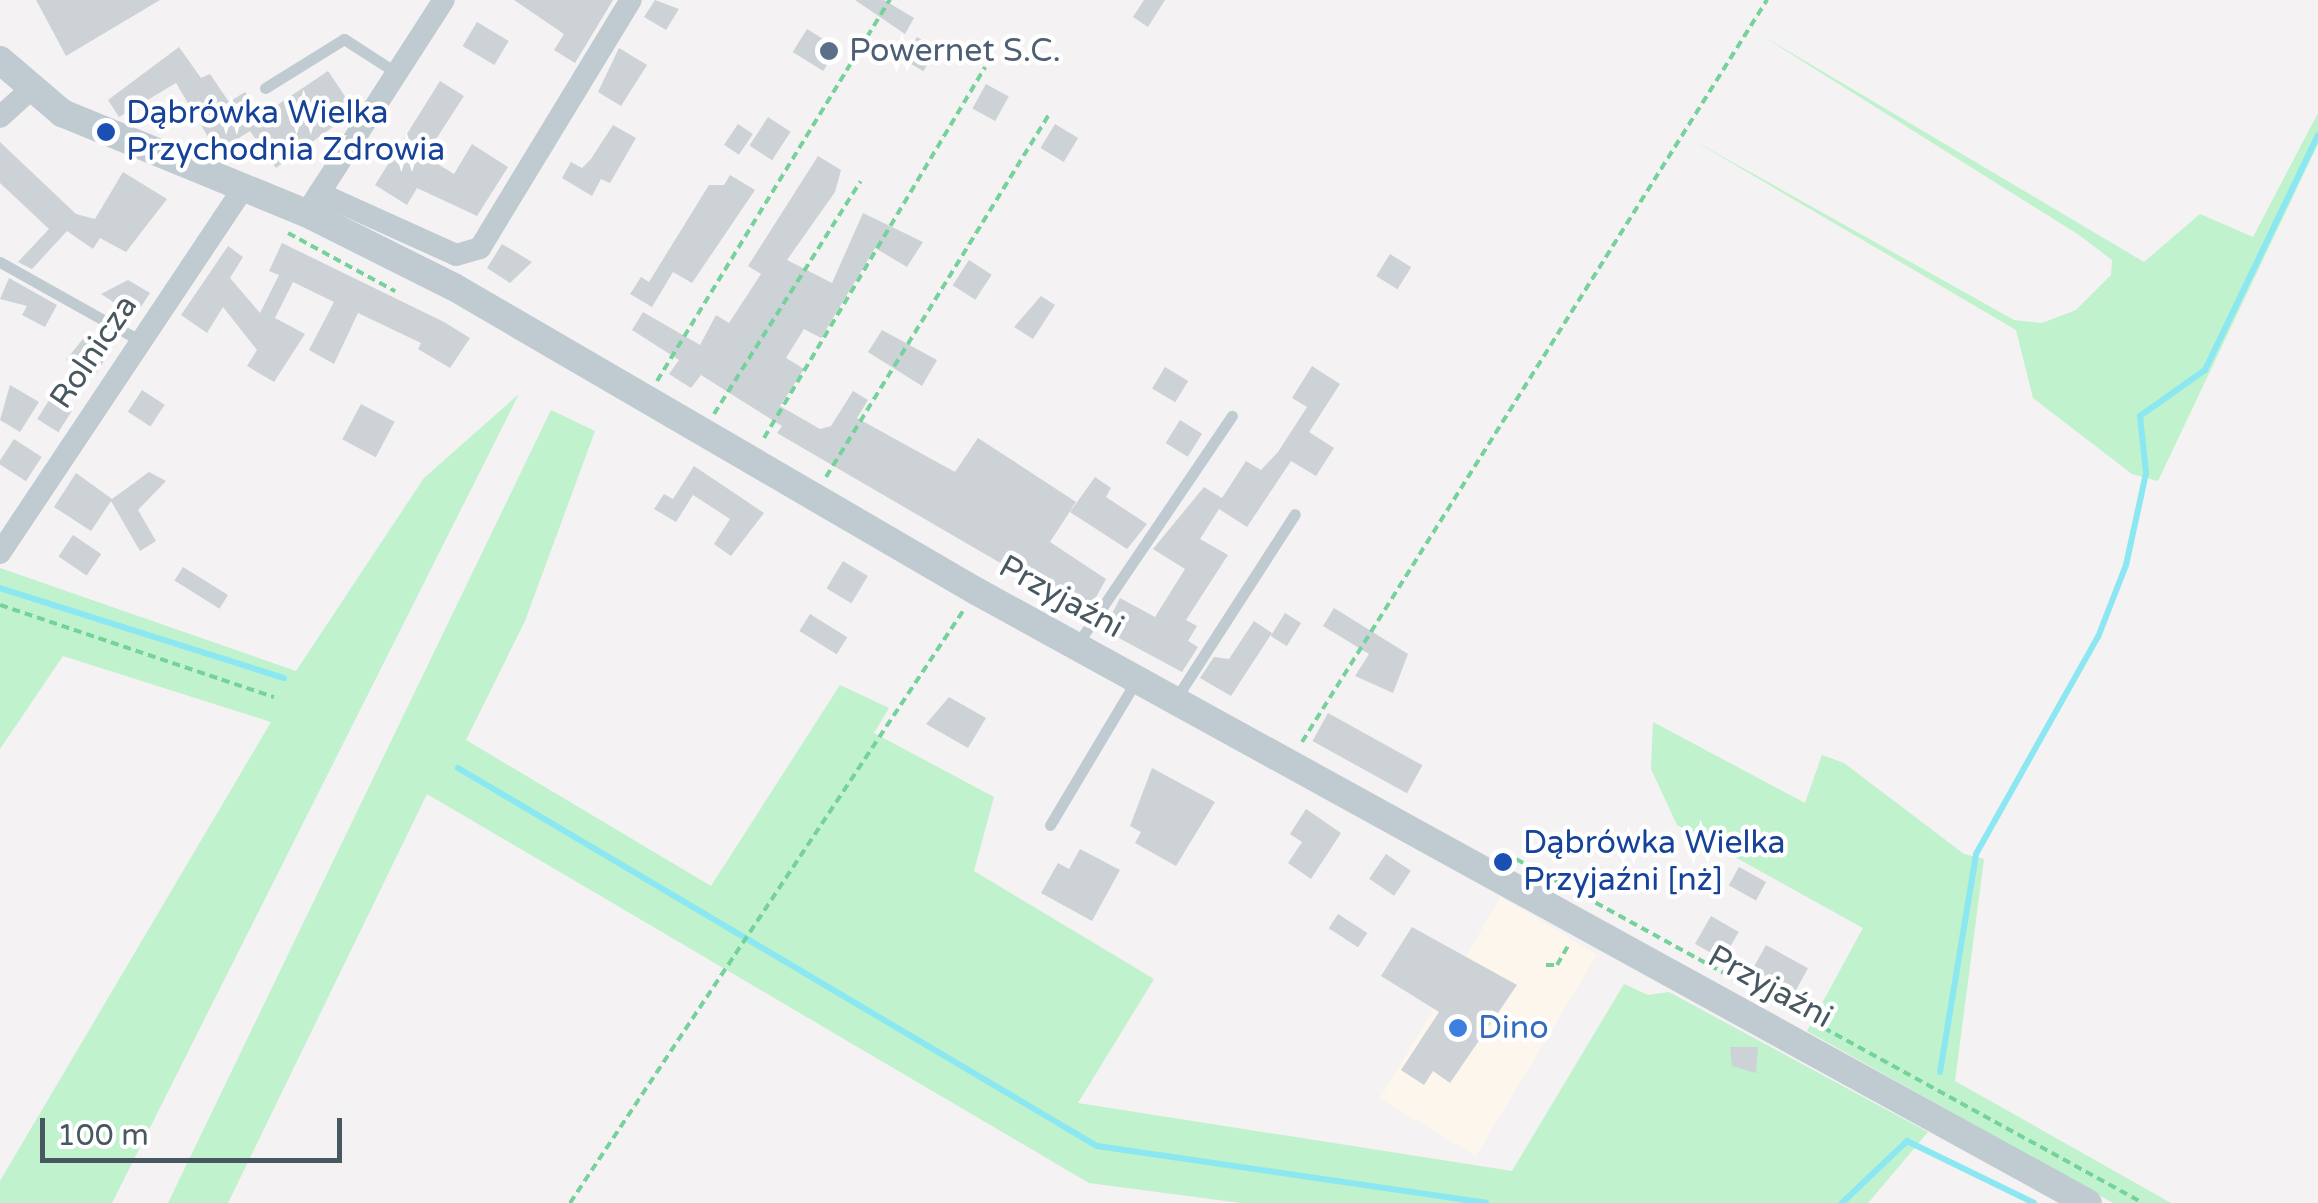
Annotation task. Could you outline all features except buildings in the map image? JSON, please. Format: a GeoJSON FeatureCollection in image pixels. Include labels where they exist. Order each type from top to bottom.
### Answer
{"type":"FeatureCollection","features":[{"type":"Feature","properties":{"kind":"street"},"geometry":{"type":"LineString","coordinates":[[444,0],[312,203],[456,255],[480,248],[631,0]]}},
{"type":"Feature","properties":{"kind":"street","name":"Przyjaźni"},"geometry":{"type":"LineString","coordinates":[[0,60],[28,91],[62,113],[244,188],[312,203],[976,590],[2088,1203]]}},
{"type":"Feature","properties":{"kind":"street"},"geometry":{"type":"LineString","coordinates":[[0,117],[28,91]]}},
{"type":"Feature","properties":{"kind":"street","name":"Rolnicza"},"geometry":{"type":"LineString","coordinates":[[0,553],[244,188]]}},
{"type":"Feature","properties":{"kind":"lane"},"geometry":{"type":"LineString","coordinates":[[265,88],[344,39],[397,73]]}},
{"type":"Feature","properties":{"kind":"lane"},"geometry":{"type":"LineString","coordinates":[[0,262],[142,340]]}},
{"type":"Feature","properties":{"kind":"lane"},"geometry":{"type":"LineString","coordinates":[[1076,646],[1232,416]]}},
{"type":"Feature","properties":{"kind":"lane"},"geometry":{"type":"LineString","coordinates":[[1175,700],[1295,514]]}},
{"type":"Feature","properties":{"kind":"lane"},"geometry":{"type":"LineString","coordinates":[[1050,825],[1137,679]]}},
{"type":"Feature","properties":{"kind":"path"},"geometry":{"type":"LineString","coordinates":[[648,398],[890,0]]}},
{"type":"Feature","properties":{"kind":"path"},"geometry":{"type":"LineString","coordinates":[[1289,763],[1767,0]]}},
{"type":"Feature","properties":{"kind":"path"},"geometry":{"type":"LineString","coordinates":[[752,460],[984,67]]}},
{"type":"Feature","properties":{"kind":"path"},"geometry":{"type":"LineString","coordinates":[[814,496],[1049,116]]}},
{"type":"Feature","properties":{"kind":"path"},"geometry":{"type":"LineString","coordinates":[[703,430],[861,181]]}},
{"type":"Feature","properties":{"kind":"path"},"geometry":{"type":"LineString","coordinates":[[570,1203],[746,944],[976,590]]}},
{"type":"Feature","properties":{"kind":"path"},"geometry":{"type":"LineString","coordinates":[[0,604],[274,697]]}},
{"type":"Feature","properties":{"kind":"path"},"geometry":{"type":"LineString","coordinates":[[1499,855],[1532,864],[2143,1203]]}},
{"type":"Feature","properties":{"kind":"shaded area"},"geometry":{"type":"Polygon","coordinates":[[[1501,897],[1597,955],[1476,1156],[1380,1098],[1501,897]]]}},
{"type":"Feature","properties":{"kind":"green space"},"geometry":{"type":"Polygon","coordinates":[[[1761,35],[2144,262],[2200,214],[2253,237],[2318,113],[2318,144],[2158,481],[2132,474],[2033,398],[2016,330],[1691,139],[2014,320],[2042,323],[2076,310],[2111,275],[2112,260],[2079,235],[1761,35]]]}},
{"type":"Feature","properties":{"kind":"green space"},"geometry":{"type":"Polygon","coordinates":[[[519,394],[112,1203],[0,1203],[0,1181],[271,722],[63,656],[0,749],[0,568],[296,671],[424,478],[519,394]]]}},
{"type":"Feature","properties":{"kind":"green space"},"geometry":{"type":"Polygon","coordinates":[[[551,410],[595,431],[525,621],[466,740],[711,886],[840,685],[889,708],[874,733],[994,797],[974,871],[1154,979],[1078,1103],[1512,1171],[1624,984],[1648,995],[1669,992],[1928,1132],[1868,1203],[1241,1203],[1089,1183],[427,794],[228,1203],[168,1203],[551,410]]]}},
{"type":"Feature","properties":{"kind":"green space"},"geometry":{"type":"Polygon","coordinates":[[[1653,722],[1805,803],[1822,755],[1844,763],[1964,854],[1984,859],[1955,1081],[2171,1203],[2113,1203],[1807,1031],[1863,928],[1677,825],[1651,769],[1653,722]]]}},
{"type":"Feature","properties":{"kind":"waterway"},"geometry":{"type":"LineString","coordinates":[[1940,1072],[1976,854],[2098,637],[2126,565],[2146,473],[2140,416],[2205,370],[2318,135]]}},
{"type":"Feature","properties":{"kind":"waterway"},"geometry":{"type":"LineString","coordinates":[[0,588],[284,678]]}},
{"type":"Feature","properties":{"kind":"waterway"},"geometry":{"type":"LineString","coordinates":[[458,768],[1097,1146],[1486,1203]]}},
{"type":"Feature","properties":{"kind":"waterway"},"geometry":{"type":"LineString","coordinates":[[1842,1203],[1907,1141],[2034,1203]]}},
{"type":"Feature","properties":{"kind":"place","name":"Powernet S.C."},"geometry":{"type":"Point","coordinates":[829,51]}},
{"type":"Feature","properties":{"kind":"place","name":"Dąbrówka Wielka Przychodnia Zdrowia"},"geometry":{"type":"Point","coordinates":[106,132]}},
{"type":"Feature","properties":{"kind":"place","name":"Dąbrówka Wielka Przyjaźni [nż]"},"geometry":{"type":"Point","coordinates":[1503,862]}},
{"type":"Feature","properties":{"kind":"place","name":"Dino"},"geometry":{"type":"Point","coordinates":[1458,1028]}}]}
